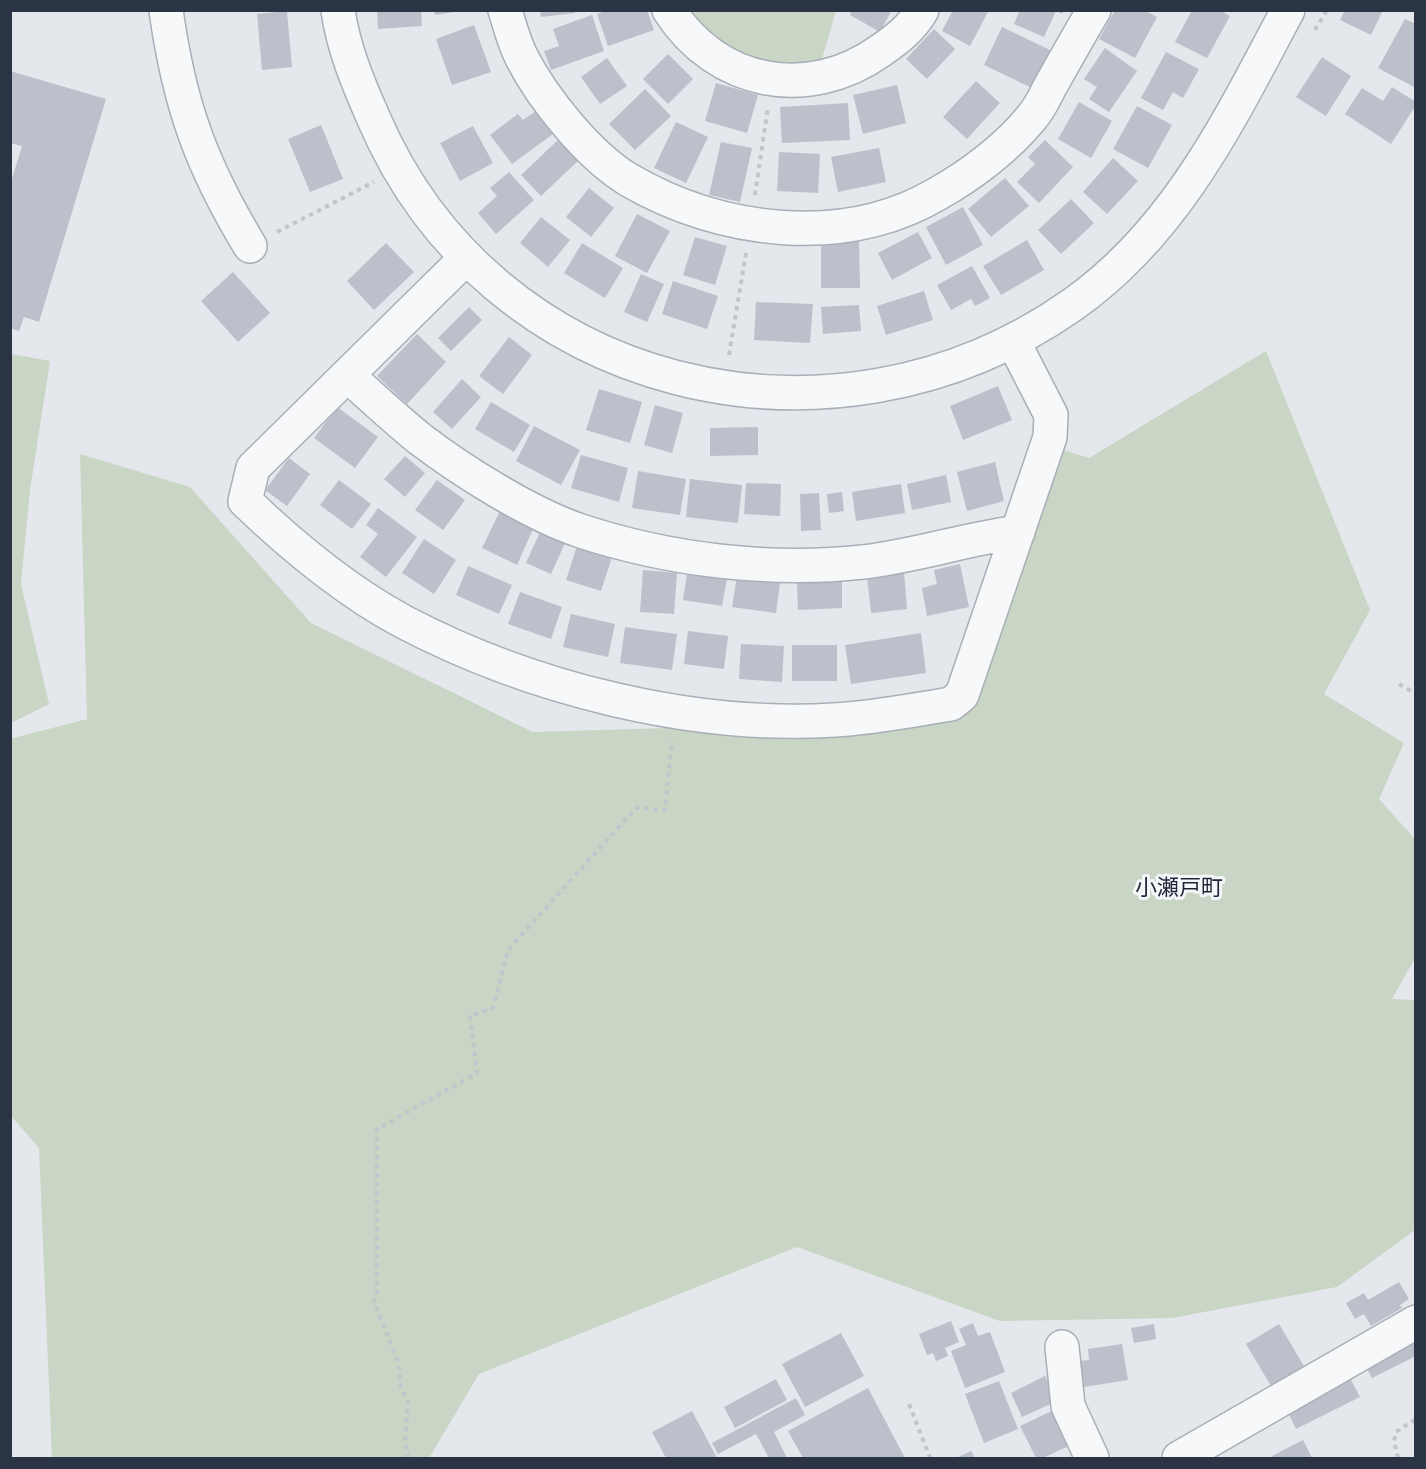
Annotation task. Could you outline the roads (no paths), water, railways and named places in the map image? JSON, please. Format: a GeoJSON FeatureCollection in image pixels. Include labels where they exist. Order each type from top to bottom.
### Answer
{"type":"FeatureCollection","features":[{"type":"Feature","properties":{"kind":"street"},"geometry":{"type":"LineString","coordinates":[[166,10],[184,108],[220,197],[250,246]]}},
{"type":"Feature","properties":{"kind":"street"},"geometry":{"type":"LineString","coordinates":[[338,10],[352,64],[397,169],[466,258],[525,307],[579,341],[646,368],[712,388],[798,393],[867,388],[958,364],[1013,341],[1092,290],[1166,219],[1213,147],[1288,10]]}},
{"type":"Feature","properties":{"kind":"street"},"geometry":{"type":"LineString","coordinates":[[505,10],[521,56],[542,92],[574,130],[627,179],[704,213],[750,225],[803,229],[840,226],[895,212],[936,195],[985,161],[1033,117],[1094,10]]}},
{"type":"Feature","properties":{"kind":"street"},"geometry":{"type":"LineString","coordinates":[[669,10],[680,28],[732,68],[772,81],[833,76],[865,62],[897,39],[922,10]]}},
{"type":"Feature","properties":{"kind":"street"},"geometry":{"type":"LineString","coordinates":[[466,258],[253,468],[245,501],[287,541],[363,596],[404,621],[463,649],[549,681],[608,698],[675,710],[730,718],[834,720],[951,704],[962,695],[1050,437],[1051,415],[1013,341]]}},
{"type":"Feature","properties":{"kind":"street"},"geometry":{"type":"LineString","coordinates":[[348,376],[418,438],[526,506],[579,530],[630,543],[717,559],[805,565],[908,556],[980,537],[1018,532]]}},
{"type":"Feature","properties":{"kind":"street"},"geometry":{"type":"LineString","coordinates":[[1179,1458],[1416,1322]]}},
{"type":"Feature","properties":{"kind":"street"},"geometry":{"type":"LineString","coordinates":[[1062,1347],[1068,1406],[1092,1458]]}},
{"type":"Feature","properties":{"kind":"district","name":"小瀬戸町"},"geometry":{"type":"Point","coordinates":[1179,888]}}]}
